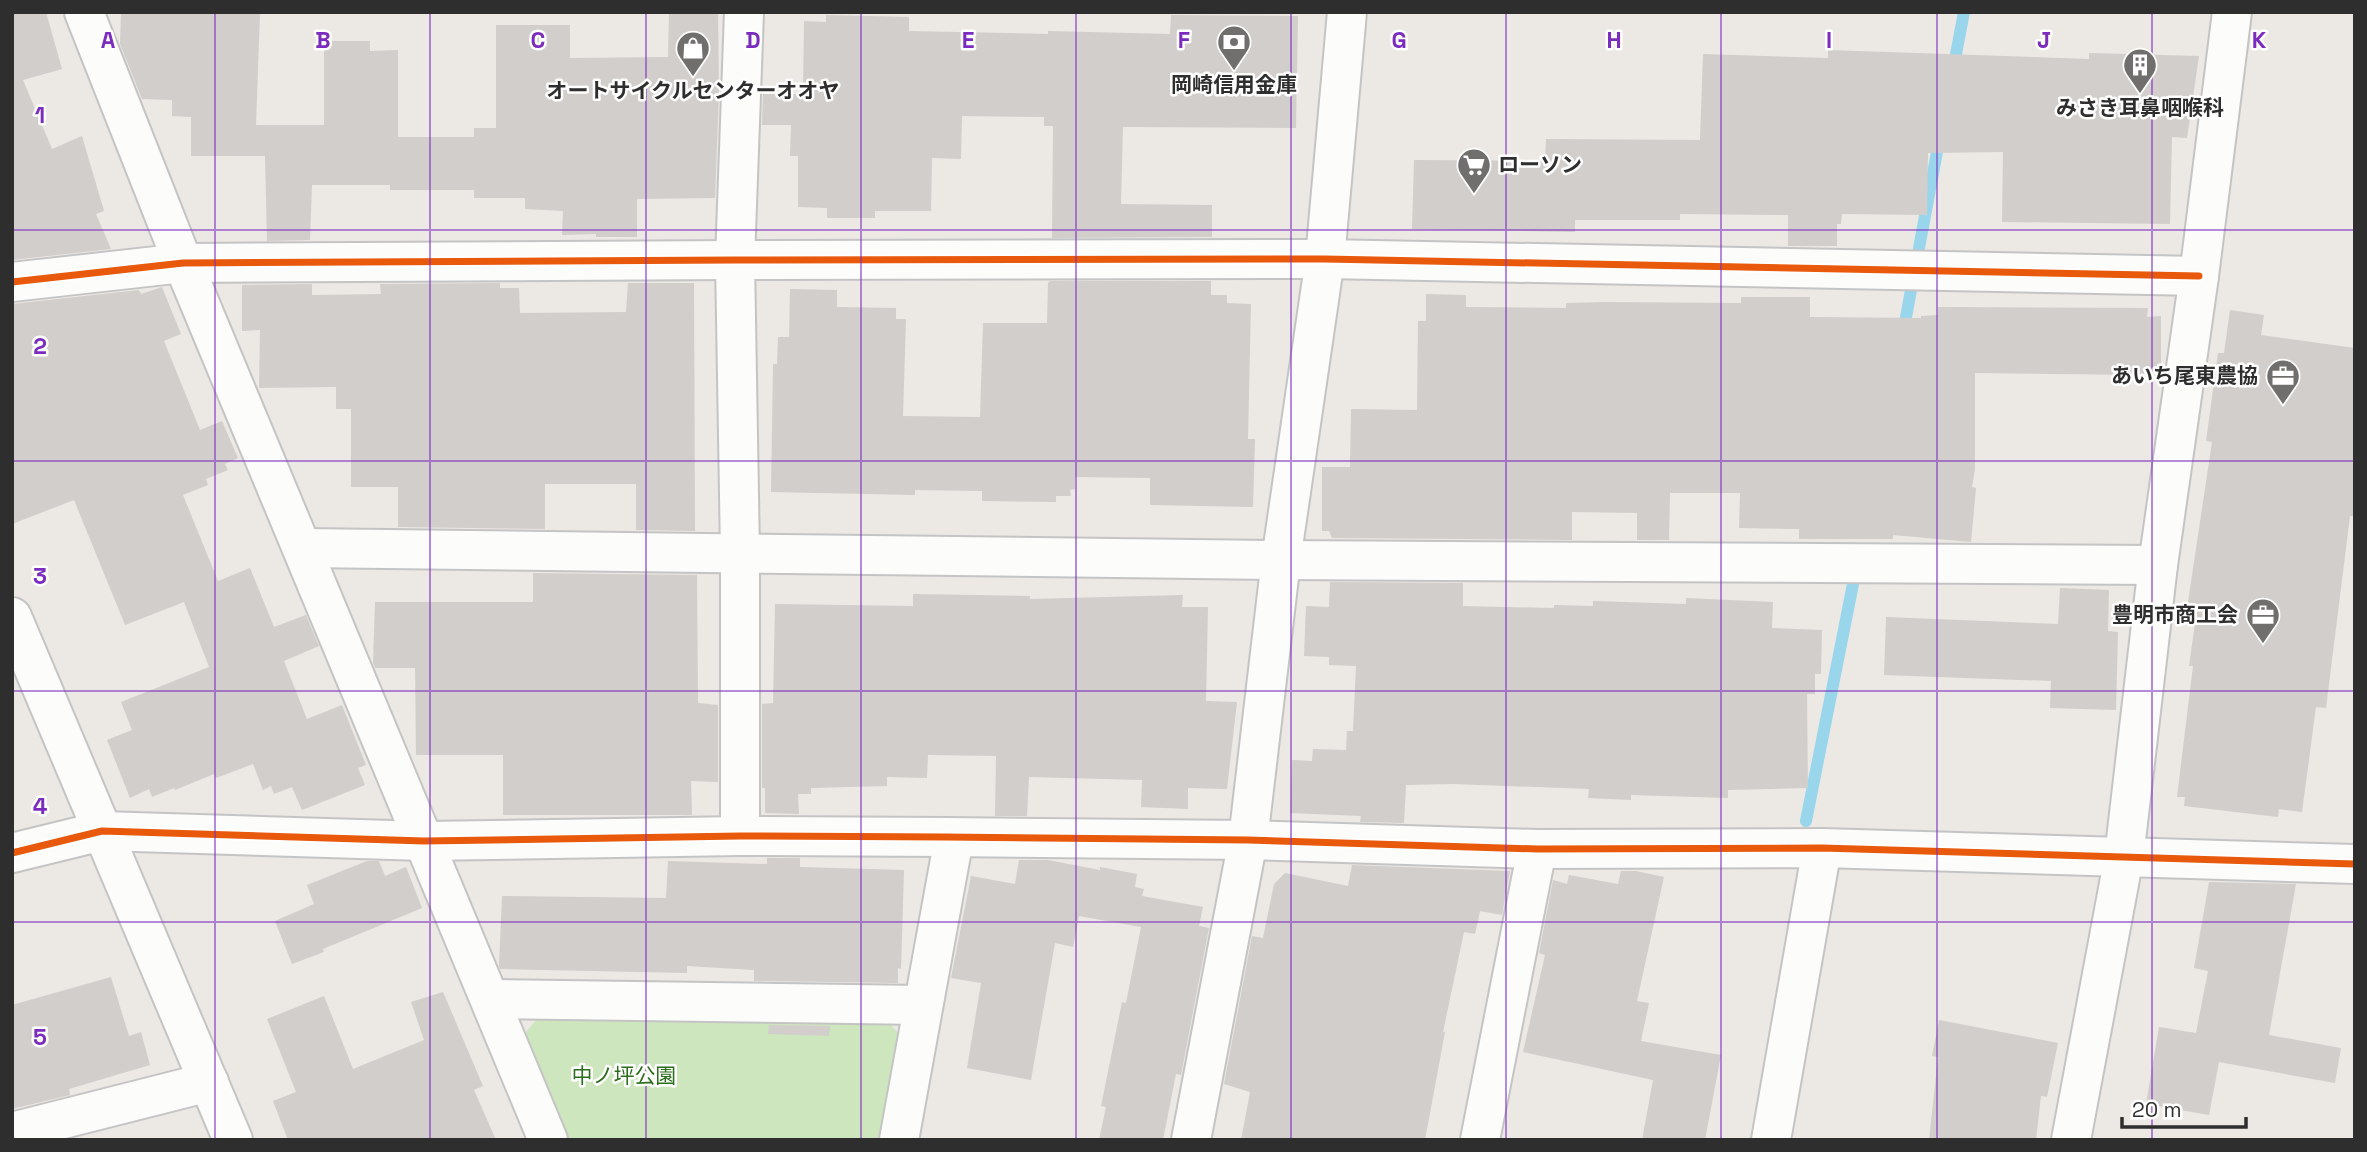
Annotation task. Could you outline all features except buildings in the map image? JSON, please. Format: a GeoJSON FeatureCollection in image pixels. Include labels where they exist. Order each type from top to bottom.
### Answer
{"type":"FeatureCollection","features":[{"type":"Feature","properties":{"kind":"street"},"geometry":{"type":"LineString","coordinates":[[83,12],[183,263],[548,1140]]}},
{"type":"Feature","properties":{"kind":"street"},"geometry":{"type":"LineString","coordinates":[[740,836],[736,260],[744,12]]}},
{"type":"Feature","properties":{"kind":"street"},"geometry":{"type":"LineString","coordinates":[[1191,1140],[1248,840],[1281,560],[1325,259],[1347,12]]}},
{"type":"Feature","properties":{"kind":"street"},"geometry":{"type":"LineString","coordinates":[[2071,1140],[2124,857],[2158,565],[2199,276],[2232,12]]}},
{"type":"Feature","properties":{"kind":"street"},"geometry":{"type":"LineString","coordinates":[[12,282],[183,263],[736,260],[1325,259],[2199,276]]}},
{"type":"Feature","properties":{"kind":"street"},"geometry":{"type":"LineString","coordinates":[[303,548],[1281,560],[2158,565]]}},
{"type":"Feature","properties":{"kind":"street"},"geometry":{"type":"LineString","coordinates":[[12,617],[233,1140]]}},
{"type":"Feature","properties":{"kind":"street"},"geometry":{"type":"LineString","coordinates":[[12,853],[102,831],[424,841],[740,836],[1248,840],[1537,849],[1822,848],[2355,864]]}},
{"type":"Feature","properties":{"kind":"street"},"geometry":{"type":"LineString","coordinates":[[899,1140],[954,838]]}},
{"type":"Feature","properties":{"kind":"street"},"geometry":{"type":"LineString","coordinates":[[1771,1140],[1822,848]]}},
{"type":"Feature","properties":{"kind":"street"},"geometry":{"type":"LineString","coordinates":[[1480,1140],[1537,849]]}},
{"type":"Feature","properties":{"kind":"street"},"geometry":{"type":"LineString","coordinates":[[490,999],[923,1005]]}},
{"type":"Feature","properties":{"kind":"street"},"geometry":{"type":"LineString","coordinates":[[12,1132],[209,1082]]}},
{"type":"Feature","properties":{"kind":"green space","name":"中ノ坪公園"},"geometry":{"type":"Polygon","coordinates":[[[544,1011],[883,1016],[900,1035],[880,1140],[568,1140],[525,1033],[544,1011]]]}},
{"type":"Feature","properties":{"kind":"waterway"},"geometry":{"type":"LineString","coordinates":[[1953,70],[1964,12]]}},
{"type":"Feature","properties":{"kind":"waterway"},"geometry":{"type":"LineString","coordinates":[[1919,248],[1940,136]]}},
{"type":"Feature","properties":{"kind":"waterway"},"geometry":{"type":"LineString","coordinates":[[1903,334],[1911,290]]}},
{"type":"Feature","properties":{"kind":"waterway"},"geometry":{"type":"LineString","coordinates":[[1806,821],[1853,584]]}},
{"type":"Feature","properties":{"kind":"cycle path"},"geometry":{"type":"LineString","coordinates":[[12,282],[183,263],[735,260],[1325,259],[2199,276]]}},
{"type":"Feature","properties":{"kind":"cycle path"},"geometry":{"type":"LineString","coordinates":[[12,853],[102,831],[424,841],[740,836],[945,837],[1248,840],[1537,849],[1822,848],[2355,864]]}},
{"type":"Feature","properties":{"kind":"place","name":"岡崎信用金庫"},"geometry":{"type":"Point","coordinates":[1234,72]}},
{"type":"Feature","properties":{"kind":"place","name":"オートサイクルセンターオオヤ"},"geometry":{"type":"Point","coordinates":[693,78]}},
{"type":"Feature","properties":{"kind":"place","name":"みさき耳鼻咽喉科"},"geometry":{"type":"Point","coordinates":[2140,95]}},
{"type":"Feature","properties":{"kind":"place","name":"ローソン"},"geometry":{"type":"Point","coordinates":[1474,195]}},
{"type":"Feature","properties":{"kind":"place","name":"あいち尾東農協"},"geometry":{"type":"Point","coordinates":[2283,406]}},
{"type":"Feature","properties":{"kind":"place","name":"豊明市商工会"},"geometry":{"type":"Point","coordinates":[2263,645]}}]}
